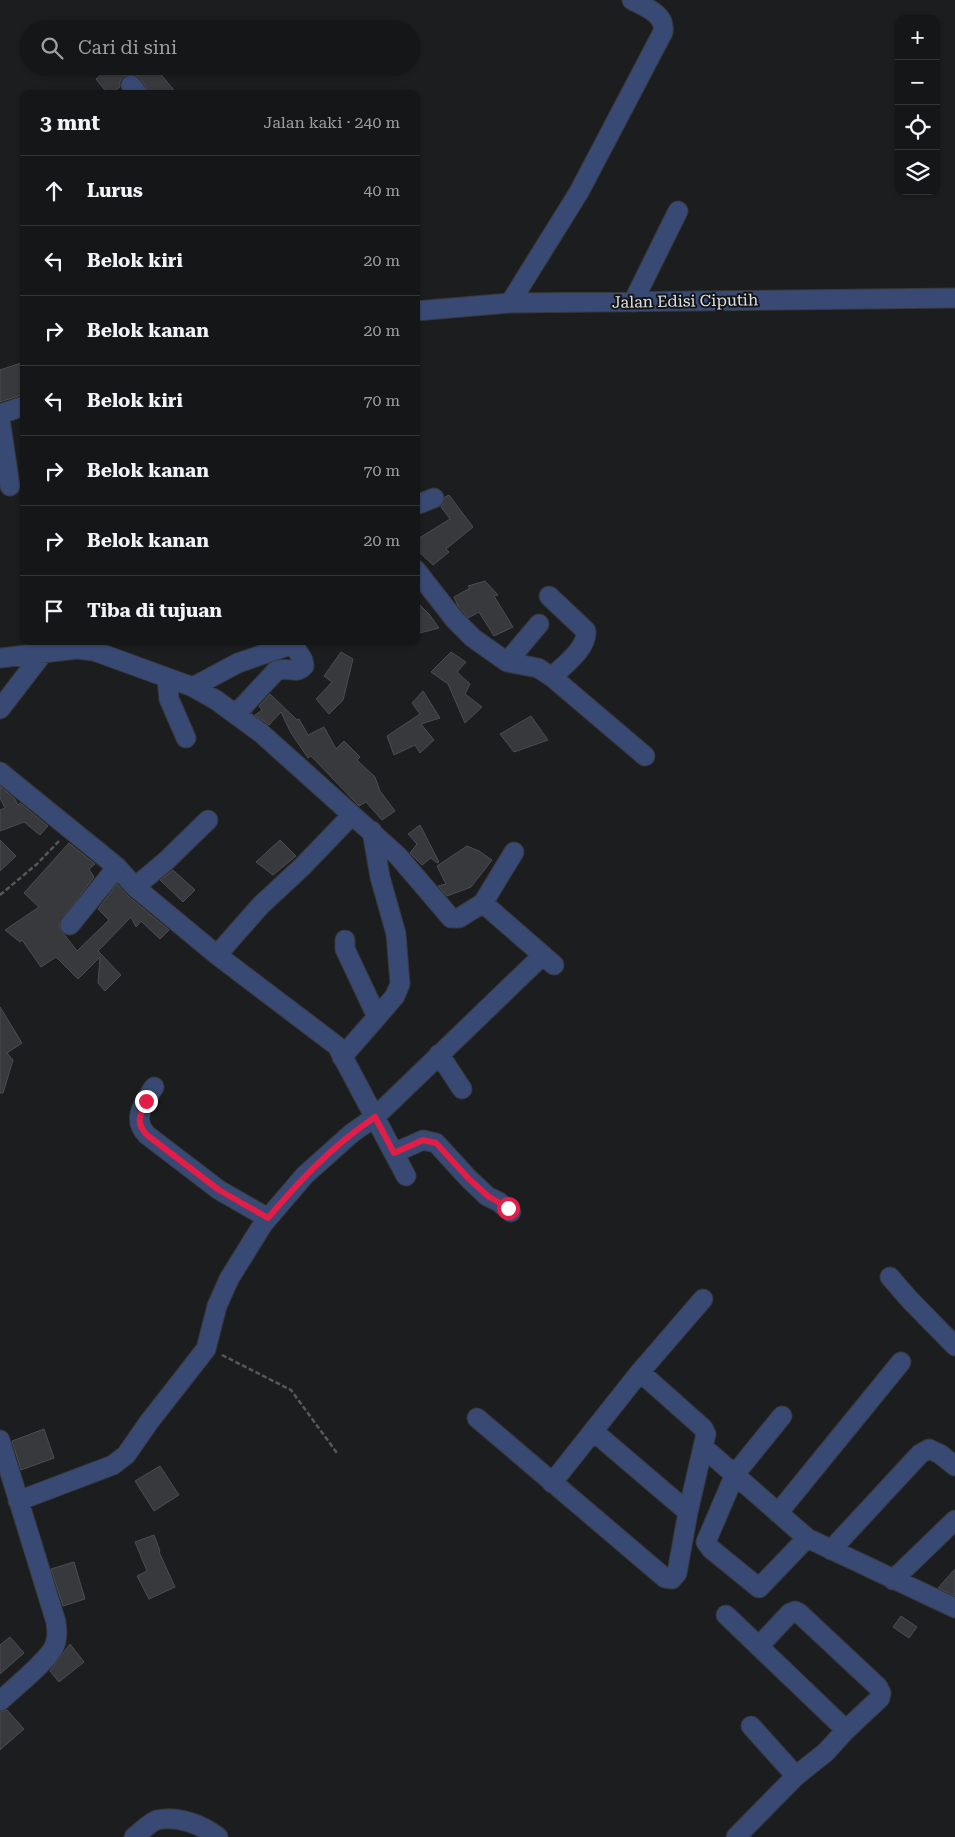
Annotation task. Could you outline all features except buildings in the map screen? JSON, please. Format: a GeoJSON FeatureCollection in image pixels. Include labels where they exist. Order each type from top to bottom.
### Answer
{"type":"FeatureCollection","features":[{"type":"Feature","properties":{"kind":"street"},"geometry":{"type":"LineString","coordinates":[[510,303],[579,192],[663,32],[662,21],[657,14],[632,0]]}},
{"type":"Feature","properties":{"kind":"street"},"geometry":{"type":"LineString","coordinates":[[633,302],[678,211]]}},
{"type":"Feature","properties":{"kind":"street","name":"Jalan Edisi Ciputih"},"geometry":{"type":"LineString","coordinates":[[420,311],[510,303],[955,298]]}},
{"type":"Feature","properties":{"kind":"street"},"geometry":{"type":"LineString","coordinates":[[0,414],[20,407]]}},
{"type":"Feature","properties":{"kind":"street"},"geometry":{"type":"LineString","coordinates":[[0,419],[10,486]]}},
{"type":"Feature","properties":{"kind":"street"},"geometry":{"type":"LineString","coordinates":[[420,503],[434,498]]}},
{"type":"Feature","properties":{"kind":"street"},"geometry":{"type":"LineString","coordinates":[[420,575],[455,620],[473,638],[507,662],[538,668],[552,677],[645,756]]}},
{"type":"Feature","properties":{"kind":"street"},"geometry":{"type":"LineString","coordinates":[[549,596],[586,631],[583,645],[552,677]]}},
{"type":"Feature","properties":{"kind":"street"},"geometry":{"type":"LineString","coordinates":[[507,662],[539,624]]}},
{"type":"Feature","properties":{"kind":"street"},"geometry":{"type":"LineString","coordinates":[[193,687],[238,663],[289,645]]}},
{"type":"Feature","properties":{"kind":"street"},"geometry":{"type":"LineString","coordinates":[[236,714],[276,672],[284,668],[293,671],[299,670],[304,666],[296,645]]}},
{"type":"Feature","properties":{"kind":"street"},"geometry":{"type":"LineString","coordinates":[[0,658],[77,649],[94,651],[193,687],[216,700],[260,733],[398,856],[451,918],[459,918],[483,903],[514,852]]}},
{"type":"Feature","properties":{"kind":"street"},"geometry":{"type":"LineString","coordinates":[[0,709],[44,653]]}},
{"type":"Feature","properties":{"kind":"street"},"geometry":{"type":"LineString","coordinates":[[167,679],[169,699],[186,738]]}},
{"type":"Feature","properties":{"kind":"street"},"geometry":{"type":"LineString","coordinates":[[0,772],[117,867],[135,887],[217,955],[336,1046],[406,1176]]}},
{"type":"Feature","properties":{"kind":"street"},"geometry":{"type":"LineString","coordinates":[[217,955],[261,904],[302,867],[352,815]]}},
{"type":"Feature","properties":{"kind":"street"},"geometry":{"type":"LineString","coordinates":[[135,887],[166,861],[208,820]]}},
{"type":"Feature","properties":{"kind":"street"},"geometry":{"type":"LineString","coordinates":[[342,1056],[394,996],[400,984],[396,934],[380,877],[372,832]]}},
{"type":"Feature","properties":{"kind":"street"},"geometry":{"type":"LineString","coordinates":[[70,925],[117,867]]}},
{"type":"Feature","properties":{"kind":"street"},"geometry":{"type":"LineString","coordinates":[[18,1501],[113,1465],[126,1455],[149,1422],[206,1349],[217,1306],[229,1279],[268,1218],[311,1169],[352,1133],[375,1117],[440,1054],[548,960],[483,903]]}},
{"type":"Feature","properties":{"kind":"street"},"geometry":{"type":"LineString","coordinates":[[345,940],[345,949],[377,1017]]}},
{"type":"Feature","properties":{"kind":"street"},"geometry":{"type":"LineString","coordinates":[[440,1054],[462,1089]]}},
{"type":"Feature","properties":{"kind":"street"},"geometry":{"type":"LineString","coordinates":[[154,1087],[139,1118],[140,1127],[147,1135],[219,1190],[268,1218]]}},
{"type":"Feature","properties":{"kind":"street"},"geometry":{"type":"LineString","coordinates":[[394,1153],[423,1140],[436,1143],[469,1179],[488,1196],[511,1212]]}},
{"type":"Feature","properties":{"kind":"street"},"geometry":{"type":"LineString","coordinates":[[890,1277],[955,1346]]}},
{"type":"Feature","properties":{"kind":"street"},"geometry":{"type":"LineString","coordinates":[[552,1483],[640,1372],[703,1299]]}},
{"type":"Feature","properties":{"kind":"street"},"geometry":{"type":"LineString","coordinates":[[778,1513],[901,1362]]}},
{"type":"Feature","properties":{"kind":"street"},"geometry":{"type":"LineString","coordinates":[[478,1418],[665,1578],[672,1579],[677,1574],[688,1512],[706,1434],[703,1428],[640,1372]]}},
{"type":"Feature","properties":{"kind":"street"},"geometry":{"type":"LineString","coordinates":[[782,1416],[734,1474],[706,1542],[711,1549],[759,1588],[806,1538]]}},
{"type":"Feature","properties":{"kind":"street"},"geometry":{"type":"LineString","coordinates":[[593,1431],[688,1512]]}},
{"type":"Feature","properties":{"kind":"street"},"geometry":{"type":"LineString","coordinates":[[703,1447],[806,1538],[955,1608]]}},
{"type":"Feature","properties":{"kind":"street"},"geometry":{"type":"LineString","coordinates":[[831,1550],[920,1454],[929,1449],[940,1454],[955,1466]]}},
{"type":"Feature","properties":{"kind":"street"},"geometry":{"type":"LineString","coordinates":[[0,1702],[44,1659],[53,1648],[57,1636],[56,1622],[2,1452]]}},
{"type":"Feature","properties":{"kind":"street"},"geometry":{"type":"LineString","coordinates":[[893,1580],[955,1520]]}},
{"type":"Feature","properties":{"kind":"street"},"geometry":{"type":"LineString","coordinates":[[736,1837],[796,1776],[826,1752],[880,1698],[881,1694],[878,1687],[799,1613],[790,1613],[759,1646]]}},
{"type":"Feature","properties":{"kind":"street"},"geometry":{"type":"LineString","coordinates":[[726,1615],[846,1730]]}},
{"type":"Feature","properties":{"kind":"street"},"geometry":{"type":"LineString","coordinates":[[751,1726],[796,1776]]}},
{"type":"Feature","properties":{"kind":"street"},"geometry":{"type":"LineString","coordinates":[[134,1837],[156,1820],[180,1820],[206,1829],[218,1837]]}},
{"type":"Feature","properties":{"kind":"path"},"geometry":{"type":"LineString","coordinates":[[0,896],[37,864],[70,828]]}},
{"type":"Feature","properties":{"kind":"path"},"geometry":{"type":"LineString","coordinates":[[206,1349],[222,1355],[291,1390],[337,1453]]}},
{"type":"Feature","properties":{"kind":"route"},"geometry":{"type":"LineString","coordinates":[[146,1101],[139,1118],[140,1127],[147,1135],[219,1190],[268,1218],[317,1163],[352,1133],[375,1117],[394,1153],[423,1140],[436,1143],[469,1179],[488,1196],[508,1208]]}}]}
